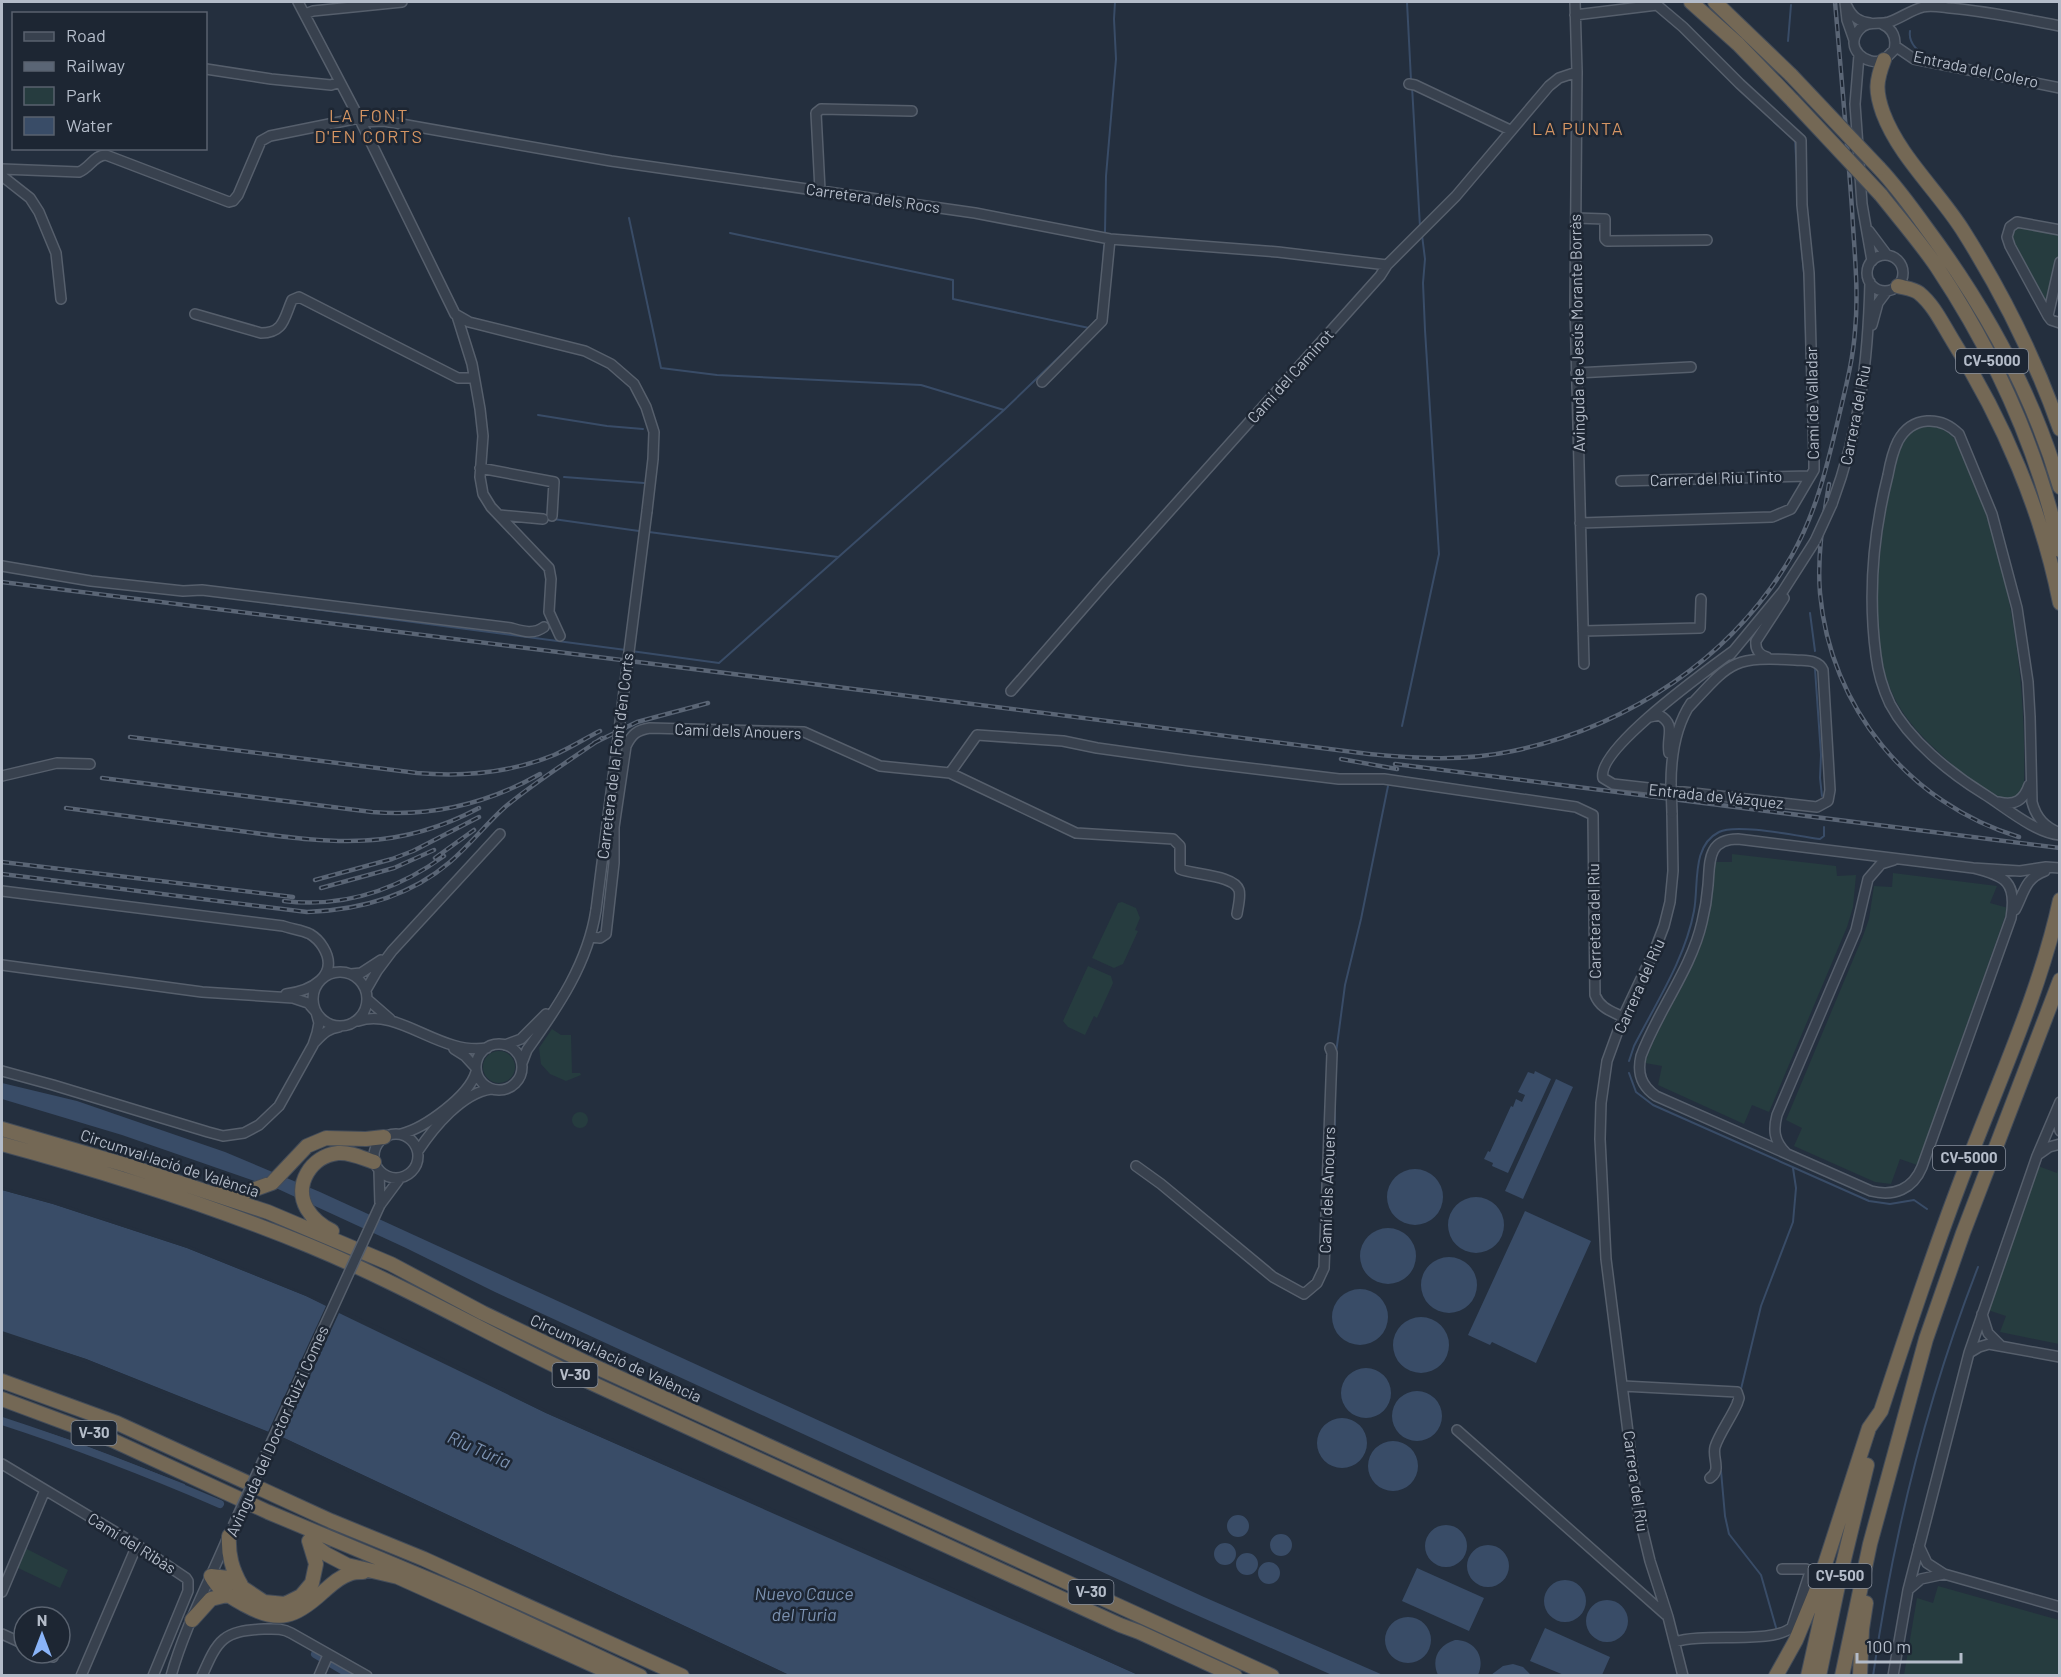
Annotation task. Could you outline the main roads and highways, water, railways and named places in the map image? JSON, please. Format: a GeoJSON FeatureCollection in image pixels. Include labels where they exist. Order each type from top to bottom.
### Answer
{"type":"FeatureCollection","features":[{"type":"Feature","properties":{"kind":"highway","name":"CV-5000"},"geometry":{"type":"LineString","coordinates":[[1691,2],[1738,44],[1881,195],[1935,265],[1970,320],[2019,420],[2039,474],[2060,550]]}},
{"type":"Feature","properties":{"kind":"highway","name":"CV-5000"},"geometry":{"type":"LineString","coordinates":[[1715,2],[1791,75],[1896,186],[1949,258],[1981,308],[2009,359],[2033,412],[2060,487]]}},
{"type":"Feature","properties":{"kind":"highway"},"geometry":{"type":"LineString","coordinates":[[1879,62],[1876,87],[1883,113],[1891,130],[1903,150],[1961,228],[1999,290],[2029,350],[2060,429]]}},
{"type":"Feature","properties":{"kind":"highway"},"geometry":{"type":"LineString","coordinates":[[1892,289],[1917,291],[1929,302],[1978,381],[2005,434],[2034,509],[2060,603]]}},
{"type":"Feature","properties":{"kind":"highway","name":"CV-5000"},"geometry":{"type":"LineString","coordinates":[[1881,1411],[1942,1227],[2033,989],[2060,900]]}},
{"type":"Feature","properties":{"kind":"highway","name":"CV-5000"},"geometry":{"type":"LineString","coordinates":[[1926,1339],[1963,1233],[2060,980]]}},
{"type":"Feature","properties":{"kind":"highway","name":"Circumval·lació de València"},"geometry":{"type":"LineString","coordinates":[[2,1129],[126,1165],[251,1206],[391,1264],[483,1313],[585,1362],[1272,1676]]}},
{"type":"Feature","properties":{"kind":"highway"},"geometry":{"type":"LineString","coordinates":[[126,1165],[148,1167],[225,1190],[250,1191],[272,1183],[307,1146],[326,1138],[384,1137]]}},
{"type":"Feature","properties":{"kind":"highway","name":"Circumval·lació de València"},"geometry":{"type":"LineString","coordinates":[[2,1144],[105,1174],[230,1215],[312,1246],[582,1378],[1235,1676]]}},
{"type":"Feature","properties":{"kind":"highway"},"geometry":{"type":"LineString","coordinates":[[377,1166],[349,1154],[328,1155],[314,1164],[304,1179],[302,1194],[305,1207],[324,1226],[381,1255],[391,1264]]}},
{"type":"Feature","properties":{"kind":"highway","name":"CV-500"},"geometry":{"type":"LineString","coordinates":[[1842,1676],[1870,1544],[1926,1339]]}},
{"type":"Feature","properties":{"kind":"highway","name":"V-30"},"geometry":{"type":"LineString","coordinates":[[2,1382],[117,1423],[682,1676]]}},
{"type":"Feature","properties":{"kind":"highway","name":"V-30"},"geometry":{"type":"LineString","coordinates":[[2,1399],[112,1440],[268,1512],[471,1597],[640,1676]]}},
{"type":"Feature","properties":{"kind":"highway"},"geometry":{"type":"LineString","coordinates":[[1776,1676],[1796,1640],[1817,1589],[1869,1428],[1881,1411]]}},
{"type":"Feature","properties":{"kind":"highway","name":"CV-500"},"geometry":{"type":"LineString","coordinates":[[1819,1676],[1863,1478],[1881,1411]]}},
{"type":"Feature","properties":{"kind":"highway"},"geometry":{"type":"LineString","coordinates":[[1808,1676],[1833,1568],[1855,1494],[1863,1478]]}},
{"type":"Feature","properties":{"kind":"highway"},"geometry":{"type":"LineString","coordinates":[[1860,1676],[1862,1629],[1885,1485]]}},
{"type":"Feature","properties":{"kind":"highway"},"geometry":{"type":"LineString","coordinates":[[909,1511],[921,1521],[1010,1562],[1122,1620],[1139,1632]]}},
{"type":"Feature","properties":{"kind":"highway"},"geometry":{"type":"LineString","coordinates":[[268,1512],[326,1554],[347,1565],[398,1577],[617,1676]]}},
{"type":"Feature","properties":{"kind":"highway"},"geometry":{"type":"LineString","coordinates":[[231,1531],[228,1549],[233,1572],[244,1589]]}},
{"type":"Feature","properties":{"kind":"highway"},"geometry":{"type":"LineString","coordinates":[[310,1542],[316,1564],[312,1582],[302,1596],[285,1604],[264,1602],[228,1578],[211,1576],[216,1586],[227,1595],[261,1614],[286,1616],[306,1608],[335,1582],[350,1574],[374,1570]]}},
{"type":"Feature","properties":{"kind":"highway"},"geometry":{"type":"LineString","coordinates":[[192,1620],[211,1599],[227,1595]]}},
{"type":"Feature","properties":{"kind":"highway"},"geometry":{"type":"LineString","coordinates":[[522,1604],[647,1676]]}},
{"type":"Feature","properties":{"kind":"highway"},"geometry":{"type":"LineString","coordinates":[[575,1657],[611,1676]]}},
{"type":"Feature","properties":{"kind":"water"},"geometry":{"type":"Polygon","coordinates":[[[1535,1071],[1551,1079],[1508,1173],[1492,1166],[1493,1163],[1484,1159],[1488,1151],[1490,1152],[1511,1106],[1513,1107],[1516,1099],[1522,1102],[1525,1095],[1518,1092],[1528,1072],[1534,1074],[1535,1071]]]}},
{"type":"Feature","properties":{"kind":"water"},"geometry":{"type":"Polygon","coordinates":[[[1556,1079],[1573,1087],[1523,1199],[1505,1191],[1556,1079]]]}},
{"type":"Feature","properties":{"kind":"water"},"geometry":{"type":"Polygon","coordinates":[[[2,1083],[77,1101],[225,1152],[320,1192],[1204,1597],[1383,1675],[1332,1675],[1176,1606],[495,1292],[278,1189],[122,1135],[2,1099],[2,1083]]]}},
{"type":"Feature","properties":{"kind":"water"},"geometry":{"type":"Polygon","coordinates":[[[1415,1169],[1426,1171],[1435,1177],[1441,1186],[1443,1197],[1441,1208],[1435,1217],[1426,1223],[1415,1225],[1404,1223],[1395,1217],[1389,1208],[1387,1197],[1389,1186],[1395,1177],[1404,1171],[1415,1169]]]}},
{"type":"Feature","properties":{"kind":"water","name":"Nuevo Cauce del Turia"},"geometry":{"type":"Polygon","coordinates":[[[2,1190],[53,1204],[187,1248],[306,1296],[384,1332],[546,1413],[1138,1675],[789,1675],[284,1438],[86,1359],[2,1332],[2,1190]]]}},
{"type":"Feature","properties":{"kind":"water"},"geometry":{"type":"Polygon","coordinates":[[[1476,1197],[1487,1199],[1496,1205],[1502,1214],[1504,1225],[1502,1236],[1496,1245],[1487,1251],[1476,1253],[1465,1251],[1456,1245],[1450,1236],[1448,1225],[1450,1214],[1456,1205],[1465,1199],[1476,1197]]]}},
{"type":"Feature","properties":{"kind":"water"},"geometry":{"type":"Polygon","coordinates":[[[1525,1211],[1591,1241],[1536,1363],[1492,1342],[1490,1345],[1468,1335],[1525,1211]]]}},
{"type":"Feature","properties":{"kind":"water"},"geometry":{"type":"Polygon","coordinates":[[[1388,1228],[1399,1230],[1408,1236],[1414,1245],[1416,1256],[1414,1267],[1408,1276],[1399,1282],[1388,1284],[1377,1282],[1368,1276],[1362,1267],[1360,1256],[1362,1245],[1368,1236],[1377,1230],[1388,1228]]]}},
{"type":"Feature","properties":{"kind":"water"},"geometry":{"type":"Polygon","coordinates":[[[1449,1257],[1460,1259],[1469,1265],[1475,1274],[1477,1285],[1475,1296],[1469,1305],[1460,1311],[1449,1313],[1438,1311],[1429,1305],[1423,1296],[1421,1285],[1423,1274],[1429,1265],[1438,1259],[1449,1257]]]}},
{"type":"Feature","properties":{"kind":"water"},"geometry":{"type":"Polygon","coordinates":[[[1360,1289],[1371,1291],[1380,1297],[1386,1306],[1388,1317],[1386,1328],[1380,1337],[1371,1343],[1360,1345],[1349,1343],[1340,1337],[1334,1328],[1332,1317],[1334,1306],[1340,1297],[1349,1291],[1360,1289]]]}},
{"type":"Feature","properties":{"kind":"water"},"geometry":{"type":"Polygon","coordinates":[[[1421,1317],[1432,1319],[1441,1325],[1447,1334],[1449,1345],[1447,1356],[1441,1365],[1432,1371],[1421,1373],[1410,1371],[1401,1365],[1395,1356],[1393,1345],[1395,1334],[1401,1325],[1410,1319],[1421,1317]]]}},
{"type":"Feature","properties":{"kind":"water"},"geometry":{"type":"Polygon","coordinates":[[[1366,1368],[1384,1375],[1391,1393],[1384,1411],[1366,1418],[1348,1411],[1341,1393],[1348,1375],[1366,1368]]]}},
{"type":"Feature","properties":{"kind":"water"},"geometry":{"type":"Polygon","coordinates":[[[1417,1391],[1435,1398],[1442,1416],[1435,1434],[1417,1441],[1399,1434],[1392,1416],[1399,1398],[1417,1391]]]}},
{"type":"Feature","properties":{"kind":"water"},"geometry":{"type":"Polygon","coordinates":[[[1342,1418],[1360,1425],[1367,1443],[1360,1461],[1342,1468],[1324,1461],[1317,1443],[1324,1425],[1342,1418]]]}},
{"type":"Feature","properties":{"kind":"water"},"geometry":{"type":"Polygon","coordinates":[[[1393,1441],[1411,1448],[1418,1466],[1411,1484],[1393,1491],[1375,1484],[1368,1466],[1375,1448],[1393,1441]]]}},
{"type":"Feature","properties":{"kind":"water"},"geometry":{"type":"Polygon","coordinates":[[[1238,1515],[1246,1518],[1249,1526],[1246,1534],[1238,1537],[1230,1534],[1227,1526],[1230,1518],[1238,1515]]]}},
{"type":"Feature","properties":{"kind":"water"},"geometry":{"type":"Polygon","coordinates":[[[1446,1525],[1461,1531],[1467,1546],[1461,1561],[1446,1567],[1431,1561],[1425,1546],[1431,1531],[1446,1525]]]}},
{"type":"Feature","properties":{"kind":"water"},"geometry":{"type":"Polygon","coordinates":[[[1281,1534],[1289,1537],[1292,1545],[1289,1553],[1281,1556],[1273,1553],[1270,1545],[1273,1537],[1281,1534]]]}},
{"type":"Feature","properties":{"kind":"water"},"geometry":{"type":"Polygon","coordinates":[[[1225,1543],[1233,1546],[1236,1554],[1233,1562],[1225,1565],[1217,1562],[1214,1554],[1217,1546],[1225,1543]]]}},
{"type":"Feature","properties":{"kind":"water"},"geometry":{"type":"Polygon","coordinates":[[[1488,1545],[1503,1551],[1509,1566],[1503,1581],[1488,1587],[1473,1581],[1467,1566],[1473,1551],[1488,1545]]]}},
{"type":"Feature","properties":{"kind":"water"},"geometry":{"type":"Polygon","coordinates":[[[1247,1553],[1255,1556],[1258,1564],[1255,1572],[1247,1575],[1239,1572],[1236,1564],[1239,1556],[1247,1553]]]}},
{"type":"Feature","properties":{"kind":"water"},"geometry":{"type":"Polygon","coordinates":[[[1269,1562],[1277,1565],[1280,1573],[1277,1581],[1269,1584],[1261,1581],[1258,1573],[1261,1565],[1269,1562]]]}},
{"type":"Feature","properties":{"kind":"water"},"geometry":{"type":"Polygon","coordinates":[[[1417,1568],[1484,1598],[1469,1631],[1402,1601],[1417,1568]]]}},
{"type":"Feature","properties":{"kind":"water"},"geometry":{"type":"Polygon","coordinates":[[[1565,1580],[1580,1586],[1586,1601],[1580,1616],[1565,1622],[1550,1616],[1544,1601],[1550,1586],[1565,1580]]]}},
{"type":"Feature","properties":{"kind":"water"},"geometry":{"type":"Polygon","coordinates":[[[1607,1600],[1622,1606],[1628,1621],[1622,1636],[1607,1642],[1592,1636],[1586,1621],[1592,1606],[1607,1600]]]}},
{"type":"Feature","properties":{"kind":"water"},"geometry":{"type":"Polygon","coordinates":[[[1408,1617],[1417,1618],[1424,1624],[1430,1631],[1430,1649],[1424,1656],[1417,1662],[1408,1663],[1399,1662],[1392,1656],[1386,1649],[1385,1640],[1386,1631],[1392,1624],[1399,1618],[1408,1617]]]}},
{"type":"Feature","properties":{"kind":"water"},"geometry":{"type":"Polygon","coordinates":[[[1545,1628],[1610,1657],[1602,1675],[1564,1675],[1530,1661],[1545,1628]]]}},
{"type":"Feature","properties":{"kind":"water"},"geometry":{"type":"Polygon","coordinates":[[[1455,1640],[1468,1643],[1477,1651],[1481,1662],[1478,1675],[1438,1675],[1435,1664],[1440,1649],[1455,1640]]]}},
{"type":"Feature","properties":{"kind":"water"},"geometry":{"type":"Polygon","coordinates":[[[1513,1664],[1523,1667],[1531,1675],[1491,1675],[1503,1666],[1513,1664]]]}},
{"type":"Feature","properties":{"kind":"waterway"},"geometry":{"type":"LineString","coordinates":[[1105,232],[1106,176],[1116,59],[1115,2]]}},
{"type":"Feature","properties":{"kind":"waterway"},"geometry":{"type":"LineString","coordinates":[[1407,2],[1411,80]]}},
{"type":"Feature","properties":{"kind":"waterway"},"geometry":{"type":"LineString","coordinates":[[1788,41],[1791,5]]}},
{"type":"Feature","properties":{"kind":"waterway"},"geometry":{"type":"LineString","coordinates":[[1910,31],[1912,44],[1929,58]]}},
{"type":"Feature","properties":{"kind":"waterway"},"geometry":{"type":"LineString","coordinates":[[1412,86],[1420,227]]}},
{"type":"Feature","properties":{"kind":"waterway"},"geometry":{"type":"LineString","coordinates":[[1774,122],[1788,134]]}},
{"type":"Feature","properties":{"kind":"waterway"},"geometry":{"type":"LineString","coordinates":[[1795,140],[1797,173]]}},
{"type":"Feature","properties":{"kind":"waterway"},"geometry":{"type":"LineString","coordinates":[[629,218],[661,368],[717,375],[921,385],[1004,410]]}},
{"type":"Feature","properties":{"kind":"waterway"},"geometry":{"type":"LineString","coordinates":[[1800,229],[1805,284]]}},
{"type":"Feature","properties":{"kind":"waterway"},"geometry":{"type":"LineString","coordinates":[[730,233],[953,280],[953,299],[1089,328]]}},
{"type":"Feature","properties":{"kind":"waterway"},"geometry":{"type":"LineString","coordinates":[[1402,726],[1439,554],[1425,330],[1423,283],[1425,259],[1422,235]]}},
{"type":"Feature","properties":{"kind":"waterway"},"geometry":{"type":"LineString","coordinates":[[1103,267],[1104,246]]}},
{"type":"Feature","properties":{"kind":"waterway"},"geometry":{"type":"LineString","coordinates":[[1805,304],[1809,430]]}},
{"type":"Feature","properties":{"kind":"waterway"},"geometry":{"type":"LineString","coordinates":[[631,651],[719,663],[1004,410],[1085,332]]}},
{"type":"Feature","properties":{"kind":"waterway"},"geometry":{"type":"LineString","coordinates":[[538,415],[643,429]]}},
{"type":"Feature","properties":{"kind":"waterway"},"geometry":{"type":"LineString","coordinates":[[564,477],[644,483]]}},
{"type":"Feature","properties":{"kind":"waterway"},"geometry":{"type":"LineString","coordinates":[[553,519],[639,531]]}},
{"type":"Feature","properties":{"kind":"waterway"},"geometry":{"type":"LineString","coordinates":[[649,532],[838,557]]}},
{"type":"Feature","properties":{"kind":"waterway"},"geometry":{"type":"LineString","coordinates":[[268,603],[626,650]]}},
{"type":"Feature","properties":{"kind":"waterway"},"geometry":{"type":"LineString","coordinates":[[1810,613],[1815,651]]}},
{"type":"Feature","properties":{"kind":"waterway"},"geometry":{"type":"LineString","coordinates":[[1815,669],[1822,796]]}},
{"type":"Feature","properties":{"kind":"waterway"},"geometry":{"type":"LineString","coordinates":[[1336,1053],[1345,985],[1388,786]]}},
{"type":"Feature","properties":{"kind":"waterway"},"geometry":{"type":"LineString","coordinates":[[1629,1061],[1634,1046],[1684,946],[1694,911],[1700,856],[1710,838],[1719,832],[1739,829],[1820,839],[1824,836],[1824,827]]}},
{"type":"Feature","properties":{"kind":"waterway"},"geometry":{"type":"LineString","coordinates":[[1629,1073],[1636,1092],[1653,1105],[1869,1201],[1890,1204],[1914,1200],[1927,1209]]}},
{"type":"Feature","properties":{"kind":"waterway"},"geometry":{"type":"LineString","coordinates":[[1335,1088],[1335,1164]]}},
{"type":"Feature","properties":{"kind":"waterway"},"geometry":{"type":"LineString","coordinates":[[1741,1389],[1761,1306],[1793,1222],[1796,1188],[1793,1168]]}},
{"type":"Feature","properties":{"kind":"waterway"},"geometry":{"type":"LineString","coordinates":[[1873,1676],[1891,1571],[1914,1468],[1943,1366],[1978,1267]]}},
{"type":"Feature","properties":{"kind":"waterway"},"geometry":{"type":"LineString","coordinates":[[2,1419],[67,1440],[184,1485]]}},
{"type":"Feature","properties":{"kind":"waterway"},"geometry":{"type":"LineString","coordinates":[[2,1421],[112,1460],[220,1504]]}},
{"type":"Feature","properties":{"kind":"waterway"},"geometry":{"type":"LineString","coordinates":[[1721,1471],[1729,1534],[1761,1575],[1777,1631]]}},
{"type":"Feature","properties":{"kind":"waterway"},"geometry":{"type":"LineString","coordinates":[[315,1654],[352,1676]]}},
{"type":"Feature","properties":{"kind":"railway"},"geometry":{"type":"LineString","coordinates":[[2,582],[1369,754],[1459,758],[1513,751],[1555,740],[1596,725],[1636,706],[1673,683],[1708,656],[1740,626],[1768,592],[1792,555],[1808,523],[1830,455],[1848,376],[1856,316],[1852,209],[1835,2]]}},
{"type":"Feature","properties":{"kind":"railway"},"geometry":{"type":"LineString","coordinates":[[1829,484],[1820,552],[1820,593],[1827,635],[1840,675],[1858,712],[1882,745],[1910,775],[1943,801],[1979,822],[2019,837]]}},
{"type":"Feature","properties":{"kind":"railway"},"geometry":{"type":"LineString","coordinates":[[594,743],[637,722],[708,703]]}},
{"type":"Feature","properties":{"kind":"railway"},"geometry":{"type":"LineString","coordinates":[[130,737],[417,773],[469,774],[503,770],[537,761],[600,731]]}},
{"type":"Feature","properties":{"kind":"railway"},"geometry":{"type":"LineString","coordinates":[[2,874],[307,912],[365,905],[401,893],[434,874],[450,862],[505,807],[602,738]]}},
{"type":"Feature","properties":{"kind":"railway"},"geometry":{"type":"LineString","coordinates":[[1341,759],[1397,769]]}},
{"type":"Feature","properties":{"kind":"railway"},"geometry":{"type":"LineString","coordinates":[[1395,764],[2060,848]]}},
{"type":"Feature","properties":{"kind":"railway"},"geometry":{"type":"LineString","coordinates":[[102,778],[394,813],[438,810],[479,801],[540,774]]}},
{"type":"Feature","properties":{"kind":"railway"},"geometry":{"type":"LineString","coordinates":[[66,808],[292,838],[354,841],[384,839],[415,833],[446,823],[479,808]]}},
{"type":"Feature","properties":{"kind":"railway"},"geometry":{"type":"LineString","coordinates":[[315,880],[413,851],[479,817]]}},
{"type":"Feature","properties":{"kind":"railway"},"geometry":{"type":"LineString","coordinates":[[435,858],[474,830]]}},
{"type":"Feature","properties":{"kind":"railway"},"geometry":{"type":"LineString","coordinates":[[321,888],[394,868],[434,850]]}},
{"type":"Feature","properties":{"kind":"railway"},"geometry":{"type":"LineString","coordinates":[[284,901],[327,902],[368,894],[407,878],[444,856]]}},
{"type":"Feature","properties":{"kind":"railway"},"geometry":{"type":"LineString","coordinates":[[2,862],[293,897]]}},
{"type":"Feature","properties":{"kind":"district","name":"LA FONT D'EN CORTS"},"geometry":{"type":"Point","coordinates":[369,126]}},
{"type":"Feature","properties":{"kind":"district","name":"LA PUNTA"},"geometry":{"type":"Point","coordinates":[1578,129]}},
{"type":"Feature","properties":{"kind":"water label","name":"Riu Túria"},"geometry":{"type":"Point","coordinates":[479,1450]}}]}
